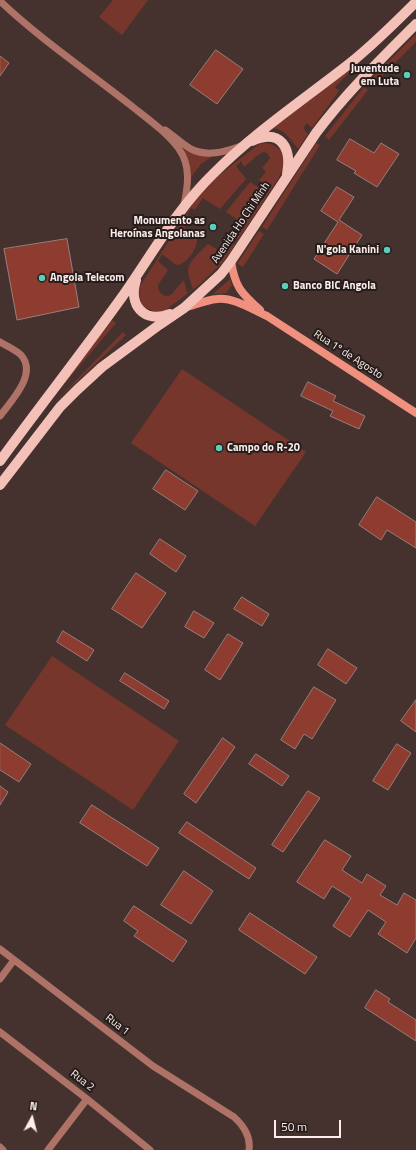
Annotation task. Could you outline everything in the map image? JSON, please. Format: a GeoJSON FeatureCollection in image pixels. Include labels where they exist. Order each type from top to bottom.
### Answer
{"type":"FeatureCollection","features":[{"type":"Feature","properties":{"kind":"main road"},"geometry":{"type":"LineString","coordinates":[[0,461],[140,271],[183,207],[213,174],[245,145],[379,39],[416,2]]}},
{"type":"Feature","properties":{"kind":"main road","name":"Avenida Ho Chi Minh"},"geometry":{"type":"LineString","coordinates":[[0,485],[60,407],[77,390],[102,367],[184,308],[221,274],[316,132],[330,114],[364,75],[416,24]]}},
{"type":"Feature","properties":{"kind":"main road"},"geometry":{"type":"LineString","coordinates":[[245,145],[260,137],[280,140],[288,151],[289,157],[287,176]]}},
{"type":"Feature","properties":{"kind":"main road"},"geometry":{"type":"LineString","coordinates":[[231,261],[233,273],[240,290],[267,316]]}},
{"type":"Feature","properties":{"kind":"main road"},"geometry":{"type":"LineString","coordinates":[[140,271],[133,294],[134,300],[138,308],[155,318],[163,317],[184,308],[218,298],[235,302],[267,316]]}},
{"type":"Feature","properties":{"kind":"main road","name":"Rua 1º de Agosto"},"geometry":{"type":"LineString","coordinates":[[267,316],[416,413]]}},
{"type":"Feature","properties":{"kind":"street"},"geometry":{"type":"LineString","coordinates":[[0,1],[16,16],[154,123],[191,149],[203,153],[227,151],[245,145]]}},
{"type":"Feature","properties":{"kind":"street"},"geometry":{"type":"LineString","coordinates":[[0,7],[16,16]]}},
{"type":"Feature","properties":{"kind":"street"},"geometry":{"type":"LineString","coordinates":[[154,123],[179,149],[185,162],[189,177],[183,207]]}},
{"type":"Feature","properties":{"kind":"street"},"geometry":{"type":"LineString","coordinates":[[0,342],[21,354],[26,362],[27,370],[25,381],[0,416]]}},
{"type":"Feature","properties":{"kind":"street","name":"Rua 1"},"geometry":{"type":"LineString","coordinates":[[0,949],[153,1066],[240,1122],[248,1134],[249,1150]]}},
{"type":"Feature","properties":{"kind":"street"},"geometry":{"type":"LineString","coordinates":[[0,979],[14,960]]}},
{"type":"Feature","properties":{"kind":"street","name":"Rua 2"},"geometry":{"type":"LineString","coordinates":[[0,1032],[150,1150]]}},
{"type":"Feature","properties":{"kind":"street"},"geometry":{"type":"LineString","coordinates":[[48,1150],[87,1099]]}},
{"type":"Feature","properties":{"kind":"street"},"geometry":{"type":"LineString","coordinates":[[0,1147],[3,1150]]}},
{"type":"Feature","properties":{"kind":"shaded area"},"geometry":{"type":"Polygon","coordinates":[[[113,0],[148,0],[122,35],[99,17],[113,0]]]}},
{"type":"Feature","properties":{"kind":"shaded area"},"geometry":{"type":"Polygon","coordinates":[[[416,34],[416,42],[371,87],[367,83],[416,34]]]}},
{"type":"Feature","properties":{"kind":"shaded area"},"geometry":{"type":"Polygon","coordinates":[[[375,47],[335,87],[339,91],[312,128],[307,123],[303,128],[308,134],[298,149],[284,132],[272,128],[375,47]]]}},
{"type":"Feature","properties":{"kind":"shaded area"},"geometry":{"type":"Polygon","coordinates":[[[364,87],[368,90],[329,140],[325,136],[364,87]]]}},
{"type":"Feature","properties":{"kind":"shaded area"},"geometry":{"type":"Polygon","coordinates":[[[266,143],[273,145],[282,151],[285,164],[278,179],[223,262],[199,285],[163,312],[147,309],[141,302],[139,292],[140,286],[195,200],[217,177],[259,144],[266,143]],[[263,152],[258,155],[244,167],[241,161],[236,166],[246,179],[220,209],[203,198],[195,210],[191,208],[187,215],[190,217],[184,228],[197,237],[196,246],[188,259],[176,265],[162,254],[158,261],[168,270],[158,285],[159,290],[163,295],[171,295],[184,280],[187,293],[193,289],[188,269],[195,257],[208,244],[223,253],[229,243],[233,245],[238,239],[234,236],[242,223],[226,212],[250,182],[266,192],[270,187],[259,180],[266,172],[262,168],[270,158],[267,153],[263,152]]]}},
{"type":"Feature","properties":{"kind":"shaded area"},"geometry":{"type":"Polygon","coordinates":[[[316,143],[320,145],[267,230],[262,227],[316,143]]]}},
{"type":"Feature","properties":{"kind":"shaded area"},"geometry":{"type":"Polygon","coordinates":[[[183,148],[197,155],[213,156],[201,164],[191,177],[188,161],[183,148]]]}},
{"type":"Feature","properties":{"kind":"shaded area"},"geometry":{"type":"Polygon","coordinates":[[[259,231],[264,234],[243,267],[237,264],[259,231]]]}},
{"type":"Feature","properties":{"kind":"shaded area"},"geometry":{"type":"Polygon","coordinates":[[[230,279],[232,285],[226,293],[213,294],[230,279]]]}},
{"type":"Feature","properties":{"kind":"shaded area"},"geometry":{"type":"Polygon","coordinates":[[[112,320],[116,323],[49,402],[112,320]]]}},
{"type":"Feature","properties":{"kind":"shaded area"},"geometry":{"type":"Polygon","coordinates":[[[123,332],[126,335],[53,404],[123,332]]]}},
{"type":"Feature","properties":{"kind":"shaded area","name":"Campo do R-20"},"geometry":{"type":"Polygon","coordinates":[[[182,369],[306,452],[255,526],[131,443],[182,369]]]}},
{"type":"Feature","properties":{"kind":"shaded area"},"geometry":{"type":"Polygon","coordinates":[[[52,656],[179,741],[133,810],[5,725],[52,656]]]}},
{"type":"Feature","properties":{"kind":"building"},"geometry":{"type":"Polygon","coordinates":[[[216,50],[243,69],[217,104],[190,85],[216,50]]]}},
{"type":"Feature","properties":{"kind":"building"},"geometry":{"type":"Polygon","coordinates":[[[0,56],[9,63],[0,76],[0,56]]]}},
{"type":"Feature","properties":{"kind":"building"},"geometry":{"type":"Polygon","coordinates":[[[350,139],[374,153],[381,143],[399,154],[377,187],[354,173],[356,171],[337,160],[350,139]]]}},
{"type":"Feature","properties":{"kind":"building"},"geometry":{"type":"Polygon","coordinates":[[[337,187],[354,197],[339,220],[362,235],[337,274],[314,259],[338,222],[321,211],[337,187]]]}},
{"type":"Feature","properties":{"kind":"building","name":"Angola Telecom"},"geometry":{"type":"Polygon","coordinates":[[[67,239],[79,307],[17,320],[4,249],[67,239]]]}},
{"type":"Feature","properties":{"kind":"building"},"geometry":{"type":"Polygon","coordinates":[[[308,382],[336,396],[333,401],[365,416],[359,429],[330,416],[333,411],[301,396],[308,382]]]}},
{"type":"Feature","properties":{"kind":"building"},"geometry":{"type":"Polygon","coordinates":[[[166,470],[198,491],[185,510],[153,489],[166,470]]]}},
{"type":"Feature","properties":{"kind":"building"},"geometry":{"type":"Polygon","coordinates":[[[377,497],[416,522],[416,548],[387,530],[381,540],[359,525],[377,497]]]}},
{"type":"Feature","properties":{"kind":"building"},"geometry":{"type":"Polygon","coordinates":[[[160,539],[186,556],[176,572],[150,554],[160,539]]]}},
{"type":"Feature","properties":{"kind":"building"},"geometry":{"type":"Polygon","coordinates":[[[136,573],[166,593],[142,628],[112,609],[136,573]]]}},
{"type":"Feature","properties":{"kind":"building"},"geometry":{"type":"Polygon","coordinates":[[[242,597],[269,614],[262,626],[234,609],[242,597]]]}},
{"type":"Feature","properties":{"kind":"building"},"geometry":{"type":"Polygon","coordinates":[[[194,611],[214,623],[204,638],[185,627],[194,611]]]}},
{"type":"Feature","properties":{"kind":"building"},"geometry":{"type":"Polygon","coordinates":[[[63,631],[94,650],[87,661],[57,642],[63,631]]]}},
{"type":"Feature","properties":{"kind":"building"},"geometry":{"type":"Polygon","coordinates":[[[228,634],[243,643],[220,680],[205,670],[228,634]]]}},
{"type":"Feature","properties":{"kind":"building"},"geometry":{"type":"Polygon","coordinates":[[[328,649],[357,668],[346,684],[318,665],[328,649]]]}},
{"type":"Feature","properties":{"kind":"building"},"geometry":{"type":"Polygon","coordinates":[[[125,673],[169,701],[164,709],[120,681],[125,673]]]}},
{"type":"Feature","properties":{"kind":"building"},"geometry":{"type":"Polygon","coordinates":[[[314,687],[336,700],[312,739],[304,734],[295,749],[281,740],[314,687]]]}},
{"type":"Feature","properties":{"kind":"building"},"geometry":{"type":"Polygon","coordinates":[[[416,700],[416,732],[401,721],[416,700]]]}},
{"type":"Feature","properties":{"kind":"building"},"geometry":{"type":"Polygon","coordinates":[[[223,738],[235,747],[196,803],[184,794],[223,738]]]}},
{"type":"Feature","properties":{"kind":"building"},"geometry":{"type":"Polygon","coordinates":[[[0,743],[31,764],[19,782],[0,770],[0,743]]]}},
{"type":"Feature","properties":{"kind":"building"},"geometry":{"type":"Polygon","coordinates":[[[397,744],[411,753],[388,790],[373,781],[397,744]]]}},
{"type":"Feature","properties":{"kind":"building"},"geometry":{"type":"Polygon","coordinates":[[[256,754],[289,776],[282,786],[249,764],[256,754]]]}},
{"type":"Feature","properties":{"kind":"building"},"geometry":{"type":"Polygon","coordinates":[[[0,786],[8,792],[0,805],[0,786]]]}},
{"type":"Feature","properties":{"kind":"building"},"geometry":{"type":"Polygon","coordinates":[[[308,791],[320,798],[283,852],[272,845],[308,791]]]}},
{"type":"Feature","properties":{"kind":"building"},"geometry":{"type":"Polygon","coordinates":[[[92,805],[159,848],[147,866],[80,823],[92,805]]]}},
{"type":"Feature","properties":{"kind":"building"},"geometry":{"type":"Polygon","coordinates":[[[187,822],[256,868],[249,879],[179,833],[187,822]]]}},
{"type":"Feature","properties":{"kind":"building"},"geometry":{"type":"Polygon","coordinates":[[[325,840],[351,856],[342,870],[362,883],[367,874],[386,886],[380,895],[397,905],[404,893],[416,900],[416,938],[407,953],[378,934],[386,922],[368,910],[350,937],[333,926],[351,898],[332,886],[324,899],[297,882],[325,840]]]}},
{"type":"Feature","properties":{"kind":"building"},"geometry":{"type":"Polygon","coordinates":[[[184,871],[213,891],[191,924],[161,905],[184,871]]]}},
{"type":"Feature","properties":{"kind":"building"},"geometry":{"type":"Polygon","coordinates":[[[134,906],[187,941],[173,962],[134,936],[138,931],[124,921],[134,906]]]}},
{"type":"Feature","properties":{"kind":"building"},"geometry":{"type":"Polygon","coordinates":[[[250,913],[317,957],[305,974],[239,930],[250,913]]]}},
{"type":"Feature","properties":{"kind":"building"},"geometry":{"type":"Polygon","coordinates":[[[376,990],[390,999],[388,1002],[416,1020],[416,1041],[365,1008],[376,990]]]}},
{"type":"Feature","properties":{"kind":"place","name":"Juventude em Luta"},"geometry":{"type":"Point","coordinates":[407,75]}},
{"type":"Feature","properties":{"kind":"place","name":"Monumento as Heroínas Angolanas"},"geometry":{"type":"Point","coordinates":[213,227]}},
{"type":"Feature","properties":{"kind":"place","name":"N'gola Kanini"},"geometry":{"type":"Point","coordinates":[387,250]}},
{"type":"Feature","properties":{"kind":"place","name":"Angola Telecom"},"geometry":{"type":"Point","coordinates":[42,278]}},
{"type":"Feature","properties":{"kind":"place","name":"Banco BIC Angola"},"geometry":{"type":"Point","coordinates":[285,286]}},
{"type":"Feature","properties":{"kind":"place","name":"Campo do R-20"},"geometry":{"type":"Point","coordinates":[219,448]}}]}
